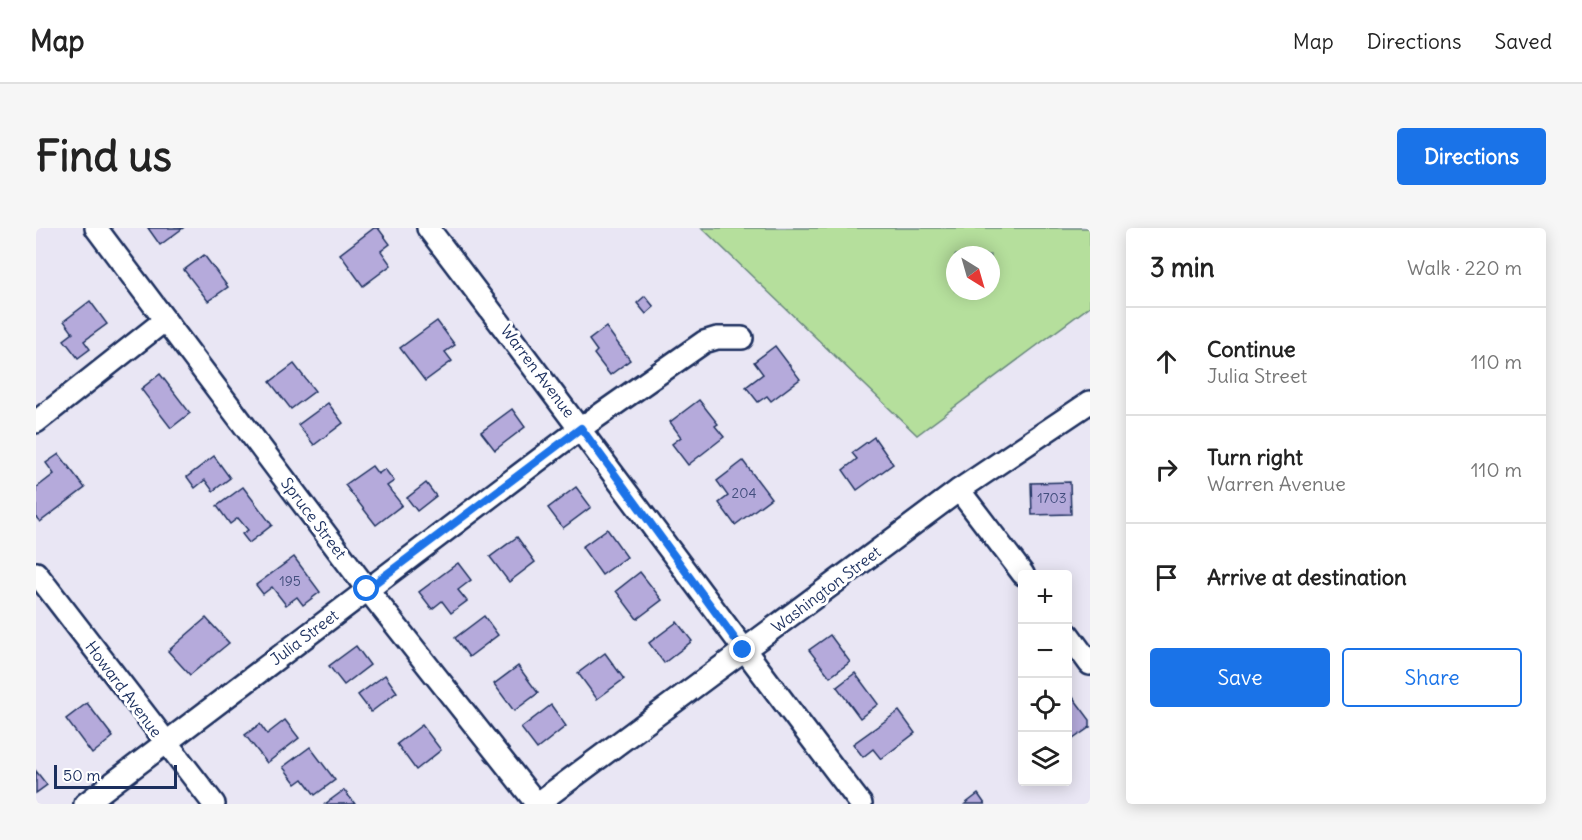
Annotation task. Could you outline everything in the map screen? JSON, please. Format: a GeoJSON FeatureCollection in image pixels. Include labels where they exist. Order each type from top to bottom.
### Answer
{"type":"FeatureCollection","features":[{"type":"Feature","properties":{"kind":"street","name":"Spruce Street"},"geometry":{"type":"LineString","coordinates":[[96,228],[367,589],[537,804]]}},
{"type":"Feature","properties":{"kind":"street","name":"Warren Avenue"},"geometry":{"type":"LineString","coordinates":[[428,228],[581,428],[743,650],[861,804]]}},
{"type":"Feature","properties":{"kind":"street"},"geometry":{"type":"LineString","coordinates":[[36,422],[165,320]]}},
{"type":"Feature","properties":{"kind":"street","name":"Julia Street"},"geometry":{"type":"LineString","coordinates":[[85,804],[581,428],[704,342],[717,338],[742,338]]}},
{"type":"Feature","properties":{"kind":"street","name":"Washington Street"},"geometry":{"type":"LineString","coordinates":[[537,804],[959,490],[1090,402]]}},
{"type":"Feature","properties":{"kind":"street"},"geometry":{"type":"LineString","coordinates":[[959,490],[1020,570]]}},
{"type":"Feature","properties":{"kind":"street","name":"Howard Avenue"},"geometry":{"type":"LineString","coordinates":[[36,573],[214,804]]}},
{"type":"Feature","properties":{"kind":"street"},"geometry":{"type":"LineString","coordinates":[[1072,639],[1090,664]]}},
{"type":"Feature","properties":{"kind":"green space"},"geometry":{"type":"Polygon","coordinates":[[[702,228],[1090,228],[1090,306],[917,435],[702,228]]]}},
{"type":"Feature","properties":{"kind":"building"},"geometry":{"type":"Polygon","coordinates":[[[148,228],[183,228],[160,245],[148,228]]]}},
{"type":"Feature","properties":{"kind":"building"},"geometry":{"type":"Polygon","coordinates":[[[374,228],[378,228],[390,244],[381,251],[391,265],[363,286],[340,254],[374,228]]]}},
{"type":"Feature","properties":{"kind":"building"},"geometry":{"type":"Polygon","coordinates":[[[204,255],[228,287],[208,301],[184,270],[204,255]]]}},
{"type":"Feature","properties":{"kind":"building"},"geometry":{"type":"Polygon","coordinates":[[[645,296],[654,307],[646,314],[637,303],[645,296]]]}},
{"type":"Feature","properties":{"kind":"building"},"geometry":{"type":"Polygon","coordinates":[[[90,301],[107,324],[84,341],[90,349],[78,358],[64,340],[73,333],[64,321],[90,301]]]}},
{"type":"Feature","properties":{"kind":"building"},"geometry":{"type":"Polygon","coordinates":[[[437,321],[455,345],[445,352],[452,361],[425,381],[400,348],[437,321]]]}},
{"type":"Feature","properties":{"kind":"building"},"geometry":{"type":"Polygon","coordinates":[[[606,327],[630,360],[610,375],[594,354],[597,351],[589,340],[606,327]]]}},
{"type":"Feature","properties":{"kind":"building"},"geometry":{"type":"Polygon","coordinates":[[[775,346],[800,379],[771,401],[767,396],[758,402],[746,387],[763,374],[754,362],[775,346]]]}},
{"type":"Feature","properties":{"kind":"building"},"geometry":{"type":"Polygon","coordinates":[[[294,364],[315,391],[291,409],[270,382],[294,364]]]}},
{"type":"Feature","properties":{"kind":"building"},"geometry":{"type":"Polygon","coordinates":[[[160,374],[190,413],[171,428],[141,389],[160,374]]]}},
{"type":"Feature","properties":{"kind":"building"},"geometry":{"type":"Polygon","coordinates":[[[699,400],[718,424],[715,426],[724,437],[688,465],[672,444],[681,437],[670,422],[699,400]]]}},
{"type":"Feature","properties":{"kind":"building"},"geometry":{"type":"Polygon","coordinates":[[[328,403],[343,423],[314,445],[298,425],[328,403]]]}},
{"type":"Feature","properties":{"kind":"building"},"geometry":{"type":"Polygon","coordinates":[[[512,409],[525,427],[495,450],[481,432],[512,409]]]}},
{"type":"Feature","properties":{"kind":"building"},"geometry":{"type":"Polygon","coordinates":[[[874,437],[893,464],[857,490],[843,470],[857,459],[852,453],[874,437]]]}},
{"type":"Feature","properties":{"kind":"building"},"geometry":{"type":"Polygon","coordinates":[[[59,454],[85,488],[40,522],[36,517],[36,488],[54,474],[46,463],[59,454]]]}},
{"type":"Feature","properties":{"kind":"building"},"geometry":{"type":"Polygon","coordinates":[[[214,456],[230,478],[213,491],[205,480],[195,488],[187,477],[214,456]]]}},
{"type":"Feature","properties":{"kind":"building"},"geometry":{"type":"Polygon","coordinates":[[[743,461],[771,498],[735,525],[719,503],[728,496],[717,481],[743,461]]]}},
{"type":"Feature","properties":{"kind":"building"},"geometry":{"type":"Polygon","coordinates":[[[372,466],[378,474],[385,469],[394,481],[387,486],[402,505],[376,525],[345,485],[372,466]]]}},
{"type":"Feature","properties":{"kind":"building"},"geometry":{"type":"Polygon","coordinates":[[[1070,482],[1071,514],[1032,515],[1031,483],[1070,482]]]}},
{"type":"Feature","properties":{"kind":"building"},"geometry":{"type":"Polygon","coordinates":[[[426,483],[436,496],[417,511],[407,498],[426,483]]]}},
{"type":"Feature","properties":{"kind":"building"},"geometry":{"type":"Polygon","coordinates":[[[243,487],[272,525],[249,543],[242,534],[248,530],[238,518],[230,524],[217,506],[243,487]]]}},
{"type":"Feature","properties":{"kind":"building"},"geometry":{"type":"Polygon","coordinates":[[[576,487],[591,507],[563,528],[548,508],[576,487]]]}},
{"type":"Feature","properties":{"kind":"building"},"geometry":{"type":"Polygon","coordinates":[[[607,529],[627,557],[602,575],[582,547],[607,529]]]}},
{"type":"Feature","properties":{"kind":"building"},"geometry":{"type":"Polygon","coordinates":[[[517,537],[535,562],[509,582],[490,557],[517,537]]]}},
{"type":"Feature","properties":{"kind":"building"},"geometry":{"type":"Polygon","coordinates":[[[294,557],[320,592],[303,605],[297,597],[286,605],[272,587],[263,594],[256,585],[294,557]]]}},
{"type":"Feature","properties":{"kind":"building"},"geometry":{"type":"Polygon","coordinates":[[[458,563],[471,580],[458,590],[467,601],[451,613],[442,601],[432,609],[419,592],[458,563]]]}},
{"type":"Feature","properties":{"kind":"building"},"geometry":{"type":"Polygon","coordinates":[[[640,572],[662,600],[637,619],[616,591],[640,572]]]}},
{"type":"Feature","properties":{"kind":"building"},"geometry":{"type":"Polygon","coordinates":[[[484,616],[498,635],[469,657],[455,638],[484,616]]]}},
{"type":"Feature","properties":{"kind":"building"},"geometry":{"type":"Polygon","coordinates":[[[206,618],[229,643],[190,675],[168,651],[206,618]]]}},
{"type":"Feature","properties":{"kind":"building"},"geometry":{"type":"Polygon","coordinates":[[[677,622],[692,641],[664,663],[649,643],[677,622]]]}},
{"type":"Feature","properties":{"kind":"building"},"geometry":{"type":"Polygon","coordinates":[[[830,635],[850,662],[830,677],[809,650],[830,635]]]}},
{"type":"Feature","properties":{"kind":"building"},"geometry":{"type":"Polygon","coordinates":[[[356,646],[370,665],[344,685],[329,666],[356,646]]]}},
{"type":"Feature","properties":{"kind":"building"},"geometry":{"type":"Polygon","coordinates":[[[605,653],[624,679],[597,699],[578,673],[605,653]]]}},
{"type":"Feature","properties":{"kind":"building"},"geometry":{"type":"Polygon","coordinates":[[[518,666],[538,693],[514,711],[494,684],[518,666]]]}},
{"type":"Feature","properties":{"kind":"building"},"geometry":{"type":"Polygon","coordinates":[[[855,673],[878,704],[860,718],[837,687],[855,673]]]}},
{"type":"Feature","properties":{"kind":"building"},"geometry":{"type":"Polygon","coordinates":[[[385,675],[397,692],[371,712],[358,695],[385,675]]]}},
{"type":"Feature","properties":{"kind":"building"},"geometry":{"type":"Polygon","coordinates":[[[1072,696],[1090,720],[1090,727],[1073,739],[1072,696]]]}},
{"type":"Feature","properties":{"kind":"building"},"geometry":{"type":"Polygon","coordinates":[[[87,703],[113,737],[92,754],[66,719],[87,703]]]}},
{"type":"Feature","properties":{"kind":"building"},"geometry":{"type":"Polygon","coordinates":[[[551,705],[566,726],[537,749],[521,728],[551,705]]]}},
{"type":"Feature","properties":{"kind":"building"},"geometry":{"type":"Polygon","coordinates":[[[899,711],[915,733],[881,759],[873,749],[863,757],[853,744],[899,711]]]}},
{"type":"Feature","properties":{"kind":"building"},"geometry":{"type":"Polygon","coordinates":[[[285,720],[299,738],[267,763],[245,735],[260,724],[267,734],[285,720]]]}},
{"type":"Feature","properties":{"kind":"building"},"geometry":{"type":"Polygon","coordinates":[[[422,725],[441,750],[416,770],[397,744],[422,725]]]}},
{"type":"Feature","properties":{"kind":"building"},"geometry":{"type":"Polygon","coordinates":[[[310,747],[335,780],[315,795],[303,779],[296,784],[283,767],[310,747]]]}},
{"type":"Feature","properties":{"kind":"building"},"geometry":{"type":"Polygon","coordinates":[[[36,771],[47,785],[36,793],[36,771]]]}},
{"type":"Feature","properties":{"kind":"building"},"geometry":{"type":"Polygon","coordinates":[[[344,790],[355,804],[325,804],[344,790]]]}},
{"type":"Feature","properties":{"kind":"building"},"geometry":{"type":"Polygon","coordinates":[[[978,794],[985,804],[965,804],[978,794]]]}},
{"type":"Feature","properties":{"kind":"route"},"geometry":{"type":"LineString","coordinates":[[367,589],[581,428],[743,650]]}}]}
